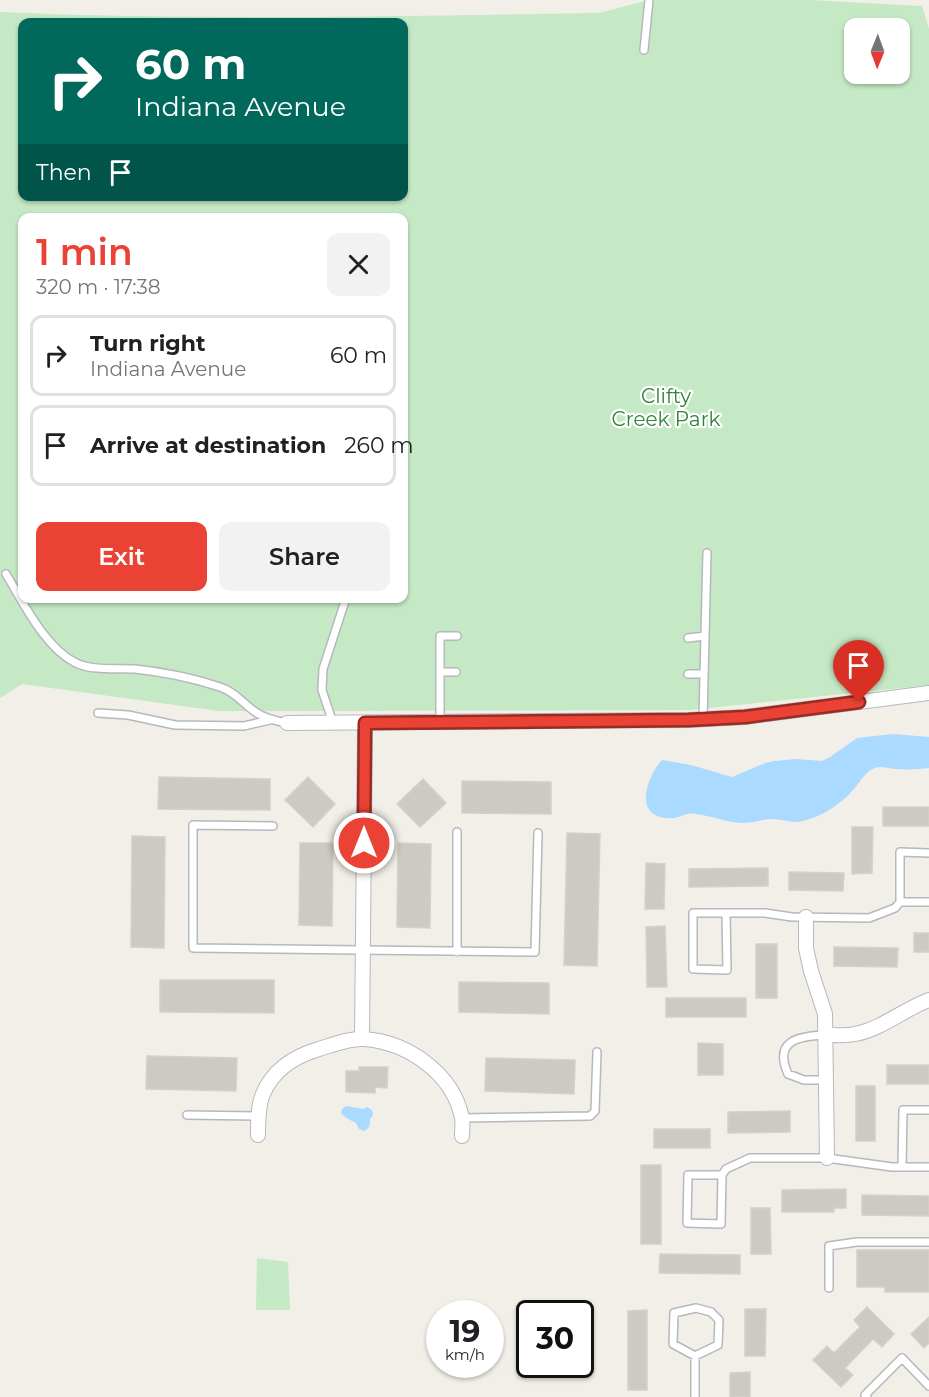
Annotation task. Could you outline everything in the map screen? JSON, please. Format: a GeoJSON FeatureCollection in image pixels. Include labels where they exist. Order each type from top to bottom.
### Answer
{"type":"FeatureCollection","features":[{"type":"Feature","properties":{"kind":"street"},"geometry":{"type":"LineString","coordinates":[[287,723],[704,719],[745,717],[929,693]]}},
{"type":"Feature","properties":{"kind":"street"},"geometry":{"type":"LineString","coordinates":[[362,1039],[365,723]]}},
{"type":"Feature","properties":{"kind":"street"},"geometry":{"type":"LineString","coordinates":[[806,917],[806,948],[825,1014],[827,1158]]}},
{"type":"Feature","properties":{"kind":"street"},"geometry":{"type":"LineString","coordinates":[[826,1035],[855,1034],[882,1024],[916,1004],[929,1000]]}},
{"type":"Feature","properties":{"kind":"street"},"geometry":{"type":"LineString","coordinates":[[258,1135],[262,1094],[276,1073],[299,1055],[362,1039],[412,1053],[437,1073],[453,1095],[462,1118],[462,1136]]}},
{"type":"Feature","properties":{"kind":"lane"},"geometry":{"type":"LineString","coordinates":[[644,50],[649,0]]}},
{"type":"Feature","properties":{"kind":"lane"},"geometry":{"type":"LineString","coordinates":[[704,719],[707,553]]}},
{"type":"Feature","properties":{"kind":"lane"},"geometry":{"type":"LineString","coordinates":[[6,574],[18,592]]}},
{"type":"Feature","properties":{"kind":"lane"},"geometry":{"type":"LineString","coordinates":[[25,603],[51,643],[76,663],[93,668],[159,672],[202,681],[224,688],[239,697],[256,713],[270,720],[287,723]]}},
{"type":"Feature","properties":{"kind":"lane"},"geometry":{"type":"LineString","coordinates":[[333,723],[322,690],[323,669],[344,603]]}},
{"type":"Feature","properties":{"kind":"lane"},"geometry":{"type":"LineString","coordinates":[[440,722],[440,636],[457,636]]}},
{"type":"Feature","properties":{"kind":"lane"},"geometry":{"type":"LineString","coordinates":[[688,638],[705,636]]}},
{"type":"Feature","properties":{"kind":"lane"},"geometry":{"type":"LineString","coordinates":[[440,672],[456,672]]}},
{"type":"Feature","properties":{"kind":"lane"},"geometry":{"type":"LineString","coordinates":[[688,674],[704,674]]}},
{"type":"Feature","properties":{"kind":"lane"},"geometry":{"type":"LineString","coordinates":[[98,714],[128,715],[175,725],[244,726],[270,720]]}},
{"type":"Feature","properties":{"kind":"lane"},"geometry":{"type":"LineString","coordinates":[[273,826],[194,825],[193,948],[535,952],[538,833]]}},
{"type":"Feature","properties":{"kind":"lane"},"geometry":{"type":"LineString","coordinates":[[457,952],[458,832]]}},
{"type":"Feature","properties":{"kind":"lane"},"geometry":{"type":"LineString","coordinates":[[726,912],[727,970],[693,969],[693,913],[726,912],[765,913],[806,917],[869,918],[896,908],[900,902],[900,852],[929,853]]}},
{"type":"Feature","properties":{"kind":"lane"},"geometry":{"type":"LineString","coordinates":[[900,902],[929,902]]}},
{"type":"Feature","properties":{"kind":"lane"},"geometry":{"type":"LineString","coordinates":[[826,1035],[792,1040],[783,1050],[783,1062],[788,1074],[804,1080],[826,1080]]}},
{"type":"Feature","properties":{"kind":"lane"},"geometry":{"type":"LineString","coordinates":[[462,1118],[590,1116],[595,1111],[597,1052]]}},
{"type":"Feature","properties":{"kind":"lane"},"geometry":{"type":"LineString","coordinates":[[902,1167],[903,1110],[929,1110]]}},
{"type":"Feature","properties":{"kind":"lane"},"geometry":{"type":"LineString","coordinates":[[188,1115],[259,1116]]}},
{"type":"Feature","properties":{"kind":"lane"},"geometry":{"type":"LineString","coordinates":[[722,1175],[688,1175],[687,1223],[721,1224],[722,1175],[726,1169],[750,1158],[827,1158],[902,1167],[929,1167]]}},
{"type":"Feature","properties":{"kind":"lane"},"geometry":{"type":"LineString","coordinates":[[829,1288],[829,1246],[857,1242],[929,1242]]}},
{"type":"Feature","properties":{"kind":"lane"},"geometry":{"type":"LineString","coordinates":[[696,1308],[711,1312],[719,1320],[718,1345],[695,1356],[673,1344],[674,1313],[696,1308]]}},
{"type":"Feature","properties":{"kind":"lane"},"geometry":{"type":"LineString","coordinates":[[695,1356],[695,1397]]}},
{"type":"Feature","properties":{"kind":"lane"},"geometry":{"type":"LineString","coordinates":[[867,1397],[865,1395],[902,1358],[929,1386]]}},
{"type":"Feature","properties":{"kind":"green space","name":"Clifty Creek Park"},"geometry":{"type":"Polygon","coordinates":[[[649,0],[809,0],[922,6],[929,29],[929,685],[691,710],[219,711],[22,684],[0,698],[0,12],[225,17],[599,13],[649,0]]]}},
{"type":"Feature","properties":{"kind":"green space"},"geometry":{"type":"Polygon","coordinates":[[[257,1258],[288,1262],[290,1310],[256,1310],[257,1258]]]}},
{"type":"Feature","properties":{"kind":"water"},"geometry":{"type":"Polygon","coordinates":[[[893,734],[929,737],[929,768],[875,768],[865,774],[856,787],[837,805],[810,819],[795,822],[769,819],[745,823],[693,814],[674,818],[661,817],[652,813],[647,806],[647,787],[662,760],[691,765],[732,777],[775,761],[796,759],[822,761],[857,738],[893,734]]]}},
{"type":"Feature","properties":{"kind":"water"},"geometry":{"type":"Polygon","coordinates":[[[346,1106],[363,1109],[367,1107],[372,1110],[373,1115],[367,1129],[364,1131],[359,1129],[356,1123],[341,1113],[346,1106]]]}},
{"type":"Feature","properties":{"kind":"building"},"geometry":{"type":"Polygon","coordinates":[[[159,777],[270,779],[270,810],[158,809],[159,777]]]}},
{"type":"Feature","properties":{"kind":"building"},"geometry":{"type":"Polygon","coordinates":[[[308,777],[335,804],[313,827],[285,800],[308,777]]]}},
{"type":"Feature","properties":{"kind":"building"},"geometry":{"type":"Polygon","coordinates":[[[423,779],[446,803],[420,827],[397,804],[423,779]]]}},
{"type":"Feature","properties":{"kind":"building"},"geometry":{"type":"Polygon","coordinates":[[[462,781],[551,782],[551,814],[462,813],[462,781]]]}},
{"type":"Feature","properties":{"kind":"building"},"geometry":{"type":"Polygon","coordinates":[[[883,807],[929,807],[929,826],[883,826],[883,807]]]}},
{"type":"Feature","properties":{"kind":"building"},"geometry":{"type":"Polygon","coordinates":[[[852,827],[873,827],[872,873],[852,874],[852,827]]]}},
{"type":"Feature","properties":{"kind":"building"},"geometry":{"type":"Polygon","coordinates":[[[567,833],[600,834],[597,966],[564,965],[567,833]]]}},
{"type":"Feature","properties":{"kind":"building"},"geometry":{"type":"Polygon","coordinates":[[[132,836],[165,837],[164,948],[131,947],[132,836]]]}},
{"type":"Feature","properties":{"kind":"building"},"geometry":{"type":"Polygon","coordinates":[[[300,843],[333,843],[332,926],[299,925],[300,843]]]}},
{"type":"Feature","properties":{"kind":"building"},"geometry":{"type":"Polygon","coordinates":[[[398,843],[431,844],[430,928],[397,927],[398,843]]]}},
{"type":"Feature","properties":{"kind":"building"},"geometry":{"type":"Polygon","coordinates":[[[646,863],[665,864],[664,909],[645,909],[646,863]]]}},
{"type":"Feature","properties":{"kind":"building"},"geometry":{"type":"Polygon","coordinates":[[[768,868],[768,886],[689,887],[689,869],[768,868]]]}},
{"type":"Feature","properties":{"kind":"building"},"geometry":{"type":"Polygon","coordinates":[[[789,872],[844,873],[843,891],[789,890],[789,872]]]}},
{"type":"Feature","properties":{"kind":"building"},"geometry":{"type":"Polygon","coordinates":[[[665,926],[667,987],[647,987],[646,927],[665,926]]]}},
{"type":"Feature","properties":{"kind":"building"},"geometry":{"type":"Polygon","coordinates":[[[914,933],[929,933],[929,952],[914,952],[914,933]]]}},
{"type":"Feature","properties":{"kind":"building"},"geometry":{"type":"Polygon","coordinates":[[[756,944],[777,944],[777,998],[756,998],[756,944]]]}},
{"type":"Feature","properties":{"kind":"building"},"geometry":{"type":"Polygon","coordinates":[[[834,947],[898,948],[897,967],[834,966],[834,947]]]}},
{"type":"Feature","properties":{"kind":"building"},"geometry":{"type":"Polygon","coordinates":[[[160,980],[274,980],[274,1013],[160,1012],[160,980]]]}},
{"type":"Feature","properties":{"kind":"building"},"geometry":{"type":"Polygon","coordinates":[[[459,982],[549,983],[549,1014],[459,1012],[459,982]]]}},
{"type":"Feature","properties":{"kind":"building"},"geometry":{"type":"Polygon","coordinates":[[[666,998],[746,998],[746,1017],[666,1017],[666,998]]]}},
{"type":"Feature","properties":{"kind":"building"},"geometry":{"type":"Polygon","coordinates":[[[698,1043],[723,1044],[723,1075],[698,1075],[698,1043]]]}},
{"type":"Feature","properties":{"kind":"building"},"geometry":{"type":"Polygon","coordinates":[[[147,1056],[237,1058],[236,1091],[146,1089],[147,1056]]]}},
{"type":"Feature","properties":{"kind":"building"},"geometry":{"type":"Polygon","coordinates":[[[486,1058],[575,1060],[574,1094],[485,1091],[486,1058]]]}},
{"type":"Feature","properties":{"kind":"building"},"geometry":{"type":"Polygon","coordinates":[[[887,1065],[929,1065],[929,1084],[887,1084],[887,1065]]]}},
{"type":"Feature","properties":{"kind":"building"},"geometry":{"type":"Polygon","coordinates":[[[359,1067],[388,1067],[387,1088],[375,1087],[375,1093],[346,1092],[346,1071],[359,1071],[359,1067]]]}},
{"type":"Feature","properties":{"kind":"building"},"geometry":{"type":"Polygon","coordinates":[[[856,1086],[875,1086],[875,1141],[856,1141],[856,1086]]]}},
{"type":"Feature","properties":{"kind":"building"},"geometry":{"type":"Polygon","coordinates":[[[790,1111],[790,1132],[728,1133],[728,1112],[790,1111]]]}},
{"type":"Feature","properties":{"kind":"building"},"geometry":{"type":"Polygon","coordinates":[[[654,1129],[710,1129],[710,1148],[654,1148],[654,1129]]]}},
{"type":"Feature","properties":{"kind":"building"},"geometry":{"type":"Polygon","coordinates":[[[641,1165],[661,1165],[661,1244],[641,1244],[641,1165]]]}},
{"type":"Feature","properties":{"kind":"building"},"geometry":{"type":"Polygon","coordinates":[[[846,1189],[846,1208],[834,1208],[834,1212],[782,1212],[782,1190],[846,1189]]]}},
{"type":"Feature","properties":{"kind":"building"},"geometry":{"type":"Polygon","coordinates":[[[862,1195],[929,1196],[929,1216],[862,1215],[862,1195]]]}},
{"type":"Feature","properties":{"kind":"building"},"geometry":{"type":"Polygon","coordinates":[[[751,1208],[770,1208],[771,1254],[751,1254],[751,1208]]]}},
{"type":"Feature","properties":{"kind":"building"},"geometry":{"type":"Polygon","coordinates":[[[857,1250],[929,1250],[929,1292],[885,1292],[885,1287],[857,1287],[857,1250]]]}},
{"type":"Feature","properties":{"kind":"building"},"geometry":{"type":"Polygon","coordinates":[[[660,1254],[740,1255],[740,1274],[659,1273],[660,1254]]]}},
{"type":"Feature","properties":{"kind":"building"},"geometry":{"type":"Polygon","coordinates":[[[867,1307],[894,1334],[882,1347],[873,1339],[845,1368],[853,1375],[841,1387],[813,1360],[827,1346],[834,1353],[860,1327],[854,1320],[867,1307]]]}},
{"type":"Feature","properties":{"kind":"building"},"geometry":{"type":"Polygon","coordinates":[[[745,1309],[766,1309],[765,1356],[745,1356],[745,1309]]]}},
{"type":"Feature","properties":{"kind":"building"},"geometry":{"type":"Polygon","coordinates":[[[647,1310],[647,1390],[628,1390],[628,1311],[647,1310]]]}},
{"type":"Feature","properties":{"kind":"building"},"geometry":{"type":"Polygon","coordinates":[[[929,1317],[929,1343],[924,1348],[911,1334],[929,1317]]]}},
{"type":"Feature","properties":{"kind":"building"},"geometry":{"type":"Polygon","coordinates":[[[750,1372],[750,1397],[730,1397],[730,1373],[750,1372]]]}},
{"type":"Feature","properties":{"kind":"route"},"geometry":{"type":"LineString","coordinates":[[364,843],[365,723],[688,720],[745,717],[859,702]]}}]}
